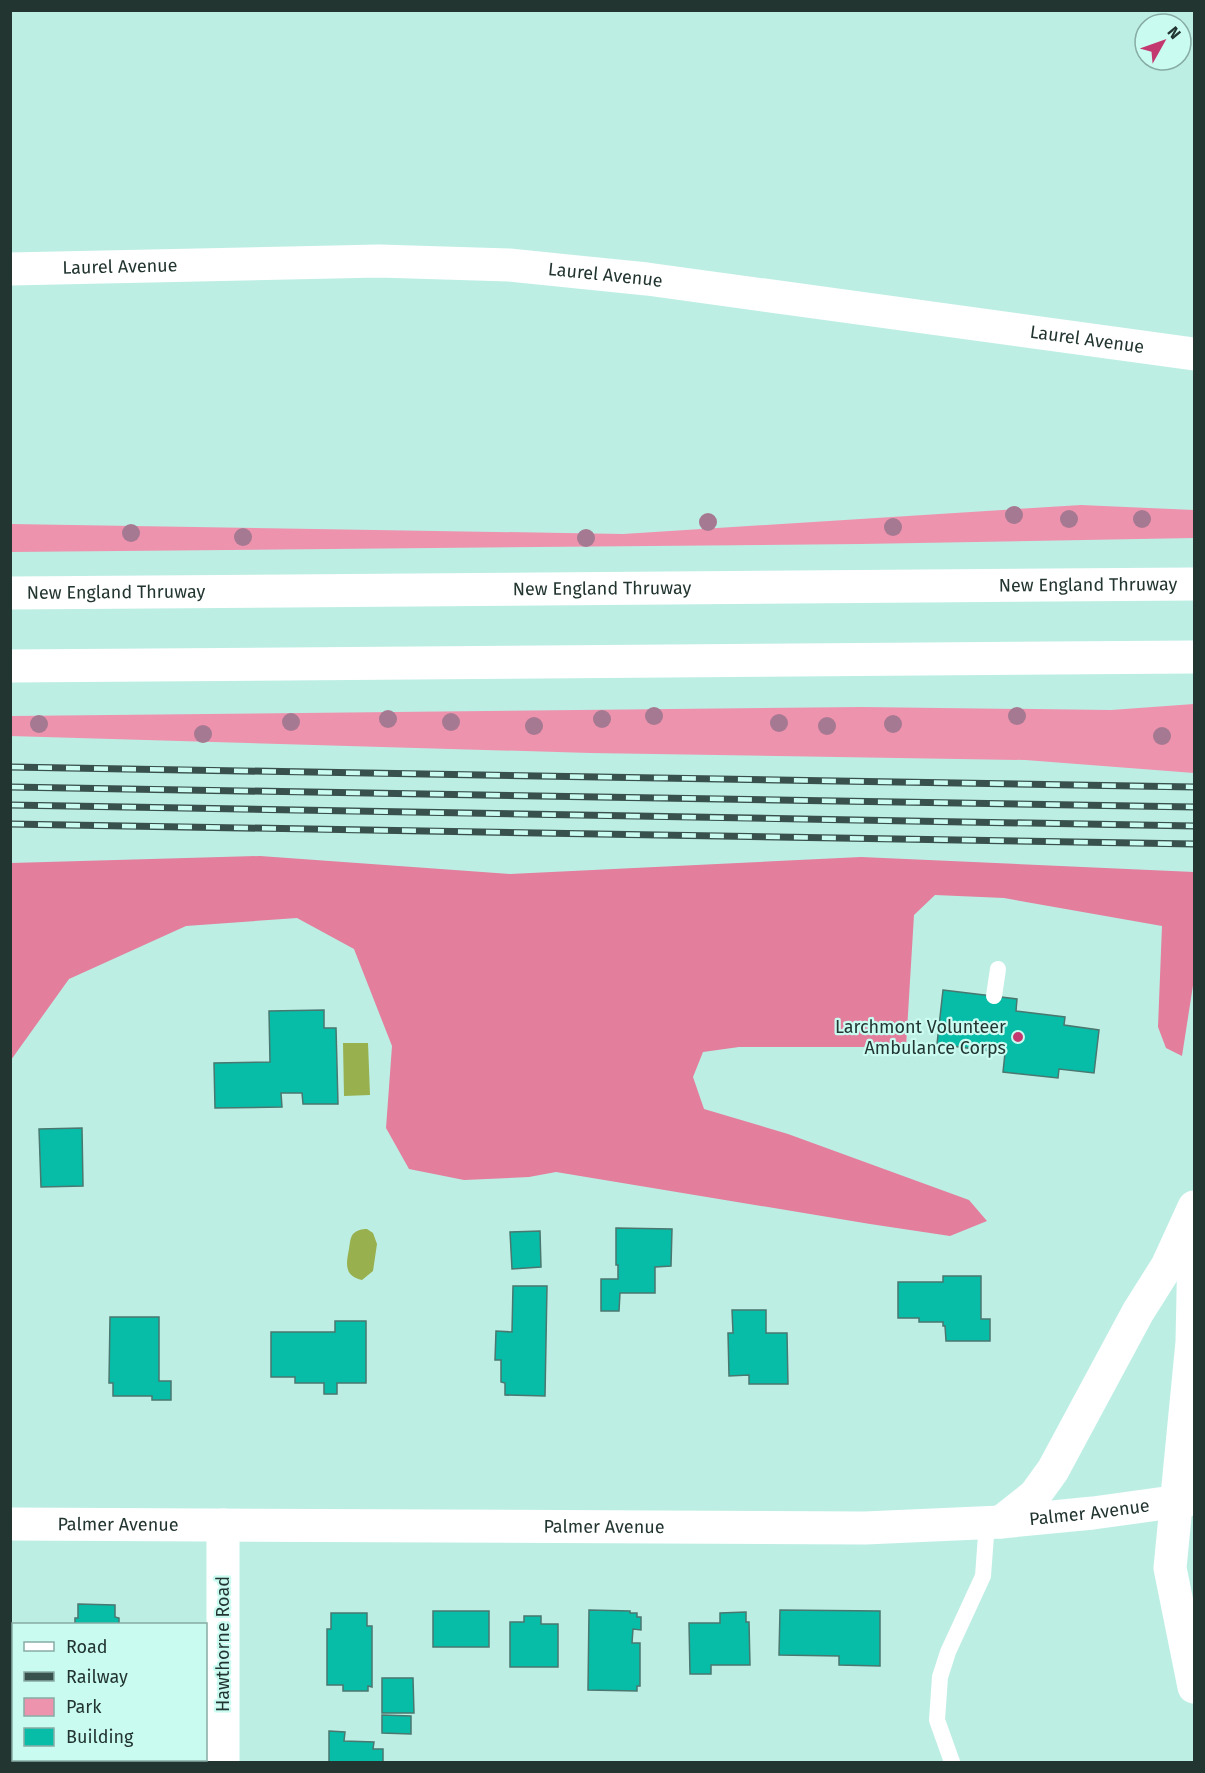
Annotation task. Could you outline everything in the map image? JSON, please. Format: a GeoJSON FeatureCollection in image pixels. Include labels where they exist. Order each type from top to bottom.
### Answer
{"type":"FeatureCollection","features":[{"type":"Feature","properties":{"kind":"main road","name":"Laurel Avenue"},"geometry":{"type":"LineString","coordinates":[[10,269],[379,261],[510,266],[648,279],[1194,354]]}},
{"type":"Feature","properties":{"kind":"main road","name":"New England Thruway"},"geometry":{"type":"LineString","coordinates":[[10,593],[1194,584]]}},
{"type":"Feature","properties":{"kind":"main road"},"geometry":{"type":"LineString","coordinates":[[10,666],[1194,657]]}},
{"type":"Feature","properties":{"kind":"main road"},"geometry":{"type":"LineString","coordinates":[[994,1522],[1035,1495],[1053,1470],[1138,1312],[1167,1266],[1194,1207]]}},
{"type":"Feature","properties":{"kind":"main road"},"geometry":{"type":"LineString","coordinates":[[1194,1246],[1185,1500],[1170,1568],[1194,1687]]}},
{"type":"Feature","properties":{"kind":"main road","name":"Palmer Avenue"},"geometry":{"type":"LineString","coordinates":[[10,1524],[865,1528],[994,1522],[1093,1513],[1185,1500]]}},
{"type":"Feature","properties":{"kind":"main road","name":"Hawthorne Road"},"geometry":{"type":"LineString","coordinates":[[223,1525],[223,1762]]}},
{"type":"Feature","properties":{"kind":"lane"},"geometry":{"type":"LineString","coordinates":[[994,996],[998,969]]}},
{"type":"Feature","properties":{"kind":"lane"},"geometry":{"type":"LineString","coordinates":[[952,1762],[937,1720],[940,1677],[948,1652],[983,1576],[994,1522]]}},
{"type":"Feature","properties":{"kind":"green space"},"geometry":{"type":"Polygon","coordinates":[[[1081,505],[1194,510],[1194,538],[861,544],[10,552],[11,524],[623,534],[1081,505]]]}},
{"type":"Feature","properties":{"kind":"green space"},"geometry":{"type":"Polygon","coordinates":[[[1194,704],[1194,773],[1025,760],[590,753],[10,736],[11,716],[862,707],[1111,710],[1194,704]]]}},
{"type":"Feature","properties":{"kind":"shaded area"},"geometry":{"type":"Polygon","coordinates":[[[260,856],[510,874],[861,857],[1194,872],[1194,979],[1182,1056],[1166,1048],[1158,1027],[1162,926],[1004,898],[935,895],[914,915],[906,1047],[739,1047],[703,1052],[693,1077],[704,1109],[788,1134],[969,1200],[987,1221],[950,1236],[556,1172],[529,1177],[464,1180],[409,1169],[386,1128],[392,1046],[354,949],[297,918],[186,926],[69,979],[11,1060],[11,863],[260,856]]]}},
{"type":"Feature","properties":{"kind":"shaded area"},"geometry":{"type":"Polygon","coordinates":[[[343,1043],[368,1043],[370,1095],[344,1096],[343,1043]]]}},
{"type":"Feature","properties":{"kind":"shaded area"},"geometry":{"type":"Polygon","coordinates":[[[367,1229],[373,1233],[377,1244],[373,1271],[362,1280],[352,1276],[349,1272],[347,1260],[353,1234],[367,1229]]]}},
{"type":"Feature","properties":{"kind":"building","name":"Larchmont Volunteer Ambulance Corps"},"geometry":{"type":"Polygon","coordinates":[[[943,990],[1017,999],[1016,1011],[1065,1017],[1064,1025],[1099,1030],[1094,1073],[1059,1069],[1058,1078],[1003,1072],[1005,1053],[937,1044],[943,990]]]}},
{"type":"Feature","properties":{"kind":"building"},"geometry":{"type":"Polygon","coordinates":[[[324,1010],[324,1028],[336,1028],[338,1104],[303,1104],[302,1093],[281,1093],[282,1107],[215,1108],[214,1063],[270,1062],[269,1011],[324,1010]]]}},
{"type":"Feature","properties":{"kind":"building"},"geometry":{"type":"Polygon","coordinates":[[[82,1128],[83,1186],[41,1187],[39,1129],[82,1128]]]}},
{"type":"Feature","properties":{"kind":"building"},"geometry":{"type":"Polygon","coordinates":[[[616,1228],[672,1229],[671,1266],[655,1267],[655,1293],[620,1293],[619,1311],[601,1311],[601,1279],[618,1279],[616,1228]]]}},
{"type":"Feature","properties":{"kind":"building"},"geometry":{"type":"Polygon","coordinates":[[[540,1231],[541,1267],[512,1269],[510,1232],[540,1231]]]}},
{"type":"Feature","properties":{"kind":"building"},"geometry":{"type":"Polygon","coordinates":[[[943,1276],[981,1276],[981,1319],[990,1319],[990,1341],[946,1341],[943,1322],[919,1322],[919,1318],[898,1318],[898,1282],[943,1282],[943,1276]]]}},
{"type":"Feature","properties":{"kind":"building"},"geometry":{"type":"Polygon","coordinates":[[[513,1286],[547,1286],[545,1396],[505,1395],[505,1383],[501,1382],[501,1360],[495,1360],[496,1331],[512,1332],[513,1286]]]}},
{"type":"Feature","properties":{"kind":"building"},"geometry":{"type":"Polygon","coordinates":[[[732,1310],[766,1310],[766,1333],[787,1333],[788,1384],[749,1384],[749,1375],[729,1376],[728,1333],[733,1333],[732,1310]]]}},
{"type":"Feature","properties":{"kind":"building"},"geometry":{"type":"Polygon","coordinates":[[[110,1317],[159,1317],[159,1381],[171,1381],[171,1400],[152,1400],[152,1396],[113,1396],[113,1383],[109,1383],[110,1317]]]}},
{"type":"Feature","properties":{"kind":"building"},"geometry":{"type":"Polygon","coordinates":[[[335,1321],[366,1321],[366,1383],[337,1383],[337,1394],[324,1394],[324,1383],[295,1383],[295,1377],[271,1377],[271,1332],[335,1332],[335,1321]]]}},
{"type":"Feature","properties":{"kind":"building"},"geometry":{"type":"Polygon","coordinates":[[[78,1604],[115,1605],[115,1617],[119,1618],[119,1623],[75,1623],[75,1618],[78,1618],[78,1604]]]}},
{"type":"Feature","properties":{"kind":"building"},"geometry":{"type":"Polygon","coordinates":[[[589,1610],[630,1611],[630,1613],[637,1613],[637,1617],[641,1617],[641,1630],[633,1629],[632,1643],[640,1643],[640,1686],[637,1686],[637,1691],[588,1690],[589,1610]]]}},
{"type":"Feature","properties":{"kind":"building"},"geometry":{"type":"Polygon","coordinates":[[[780,1610],[880,1611],[880,1666],[839,1665],[839,1656],[779,1655],[780,1610]]]}},
{"type":"Feature","properties":{"kind":"building"},"geometry":{"type":"Polygon","coordinates":[[[433,1611],[489,1611],[489,1647],[433,1647],[433,1611]]]}},
{"type":"Feature","properties":{"kind":"building"},"geometry":{"type":"Polygon","coordinates":[[[746,1612],[746,1622],[749,1622],[750,1665],[711,1665],[711,1674],[690,1674],[689,1623],[720,1623],[720,1613],[746,1612]]]}},
{"type":"Feature","properties":{"kind":"building"},"geometry":{"type":"Polygon","coordinates":[[[331,1613],[367,1613],[367,1626],[372,1626],[372,1687],[368,1686],[368,1691],[343,1691],[343,1685],[327,1685],[327,1629],[331,1629],[331,1613]]]}},
{"type":"Feature","properties":{"kind":"building"},"geometry":{"type":"Polygon","coordinates":[[[524,1616],[541,1616],[541,1624],[558,1624],[558,1667],[510,1667],[510,1622],[524,1622],[524,1616]]]}},
{"type":"Feature","properties":{"kind":"building"},"geometry":{"type":"Polygon","coordinates":[[[382,1678],[413,1678],[414,1713],[382,1713],[382,1678]]]}},
{"type":"Feature","properties":{"kind":"building"},"geometry":{"type":"Polygon","coordinates":[[[382,1715],[411,1716],[411,1734],[382,1733],[382,1715]]]}},
{"type":"Feature","properties":{"kind":"building"},"geometry":{"type":"Polygon","coordinates":[[[329,1731],[345,1732],[344,1741],[374,1742],[373,1749],[383,1749],[383,1762],[329,1762],[329,1731]]]}},
{"type":"Feature","properties":{"kind":"building"},"geometry":{"type":"Polygon","coordinates":[[[77,1761],[123,1761],[123,1762],[77,1761]]]}},
{"type":"Feature","properties":{"kind":"railway"},"geometry":{"type":"LineString","coordinates":[[10,767],[1194,787]]}},
{"type":"Feature","properties":{"kind":"railway"},"geometry":{"type":"LineString","coordinates":[[10,787],[1194,807]]}},
{"type":"Feature","properties":{"kind":"railway"},"geometry":{"type":"LineString","coordinates":[[10,805],[1194,826]]}},
{"type":"Feature","properties":{"kind":"railway"},"geometry":{"type":"LineString","coordinates":[[10,824],[1194,844]]}},
{"type":"Feature","properties":{"kind":"place","name":"Larchmont Volunteer Ambulance Corps"},"geometry":{"type":"Point","coordinates":[1018,1037]}}]}
